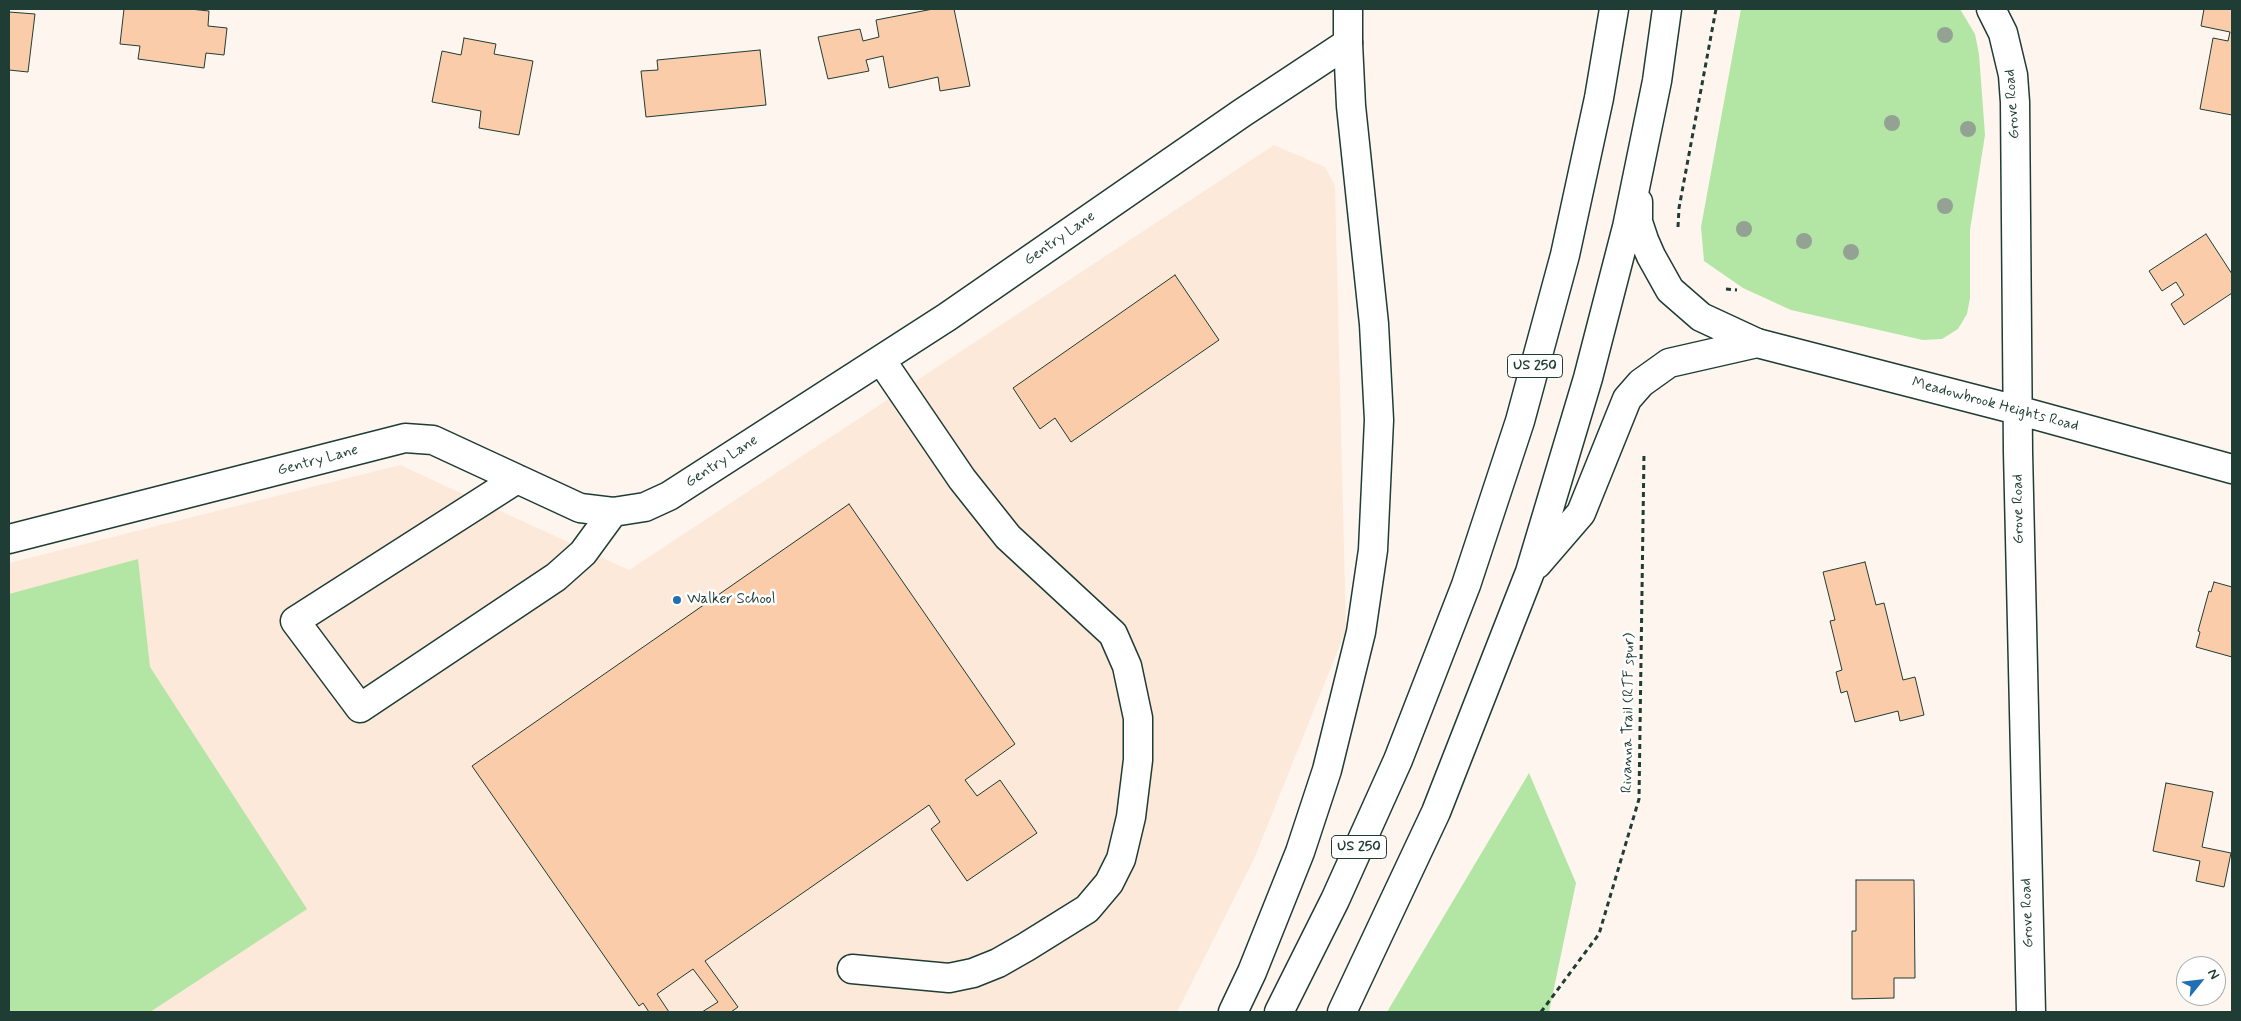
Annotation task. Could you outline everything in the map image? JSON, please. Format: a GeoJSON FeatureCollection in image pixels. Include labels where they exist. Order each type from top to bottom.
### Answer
{"type":"FeatureCollection","features":[{"type":"Feature","properties":{"kind":"main road"},"geometry":{"type":"LineString","coordinates":[[1233,1012],[1252,972],[1300,852],[1327,770],[1358,647],[1373,550],[1379,420],[1374,324],[1351,106],[1348,9]]}},
{"type":"Feature","properties":{"kind":"main road","name":"US 250"},"geometry":{"type":"LineString","coordinates":[[1279,1012],[1335,900],[1398,760],[1466,585],[1520,421],[1563,264],[1609,47],[1614,9]]}},
{"type":"Feature","properties":{"kind":"main road"},"geometry":{"type":"LineString","coordinates":[[1342,1012],[1436,812],[1530,572],[1588,378],[1627,227],[1657,81],[1667,9]]}},
{"type":"Feature","properties":{"kind":"main road","name":"Grove Road"},"geometry":{"type":"LineString","coordinates":[[1991,9],[2003,33],[2013,75],[2015,102],[2024,762],[2031,1012]]}},
{"type":"Feature","properties":{"kind":"main road","name":"Gentry Lane"},"geometry":{"type":"LineString","coordinates":[[9,539],[405,438],[433,440],[580,508],[613,512],[645,507],[669,496],[947,317],[1242,113],[1348,44]]}},
{"type":"Feature","properties":{"kind":"main road","name":"Meadowbrook Heights Road"},"geometry":{"type":"LineString","coordinates":[[1637,176],[1638,222],[1651,256],[1670,290],[1701,317],[1757,343],[2018,410],[2232,469]]}},
{"type":"Feature","properties":{"kind":"main road"},"geometry":{"type":"LineString","coordinates":[[1530,572],[1581,513],[1626,398],[1641,382],[1669,363],[1757,343]]}},
{"type":"Feature","properties":{"kind":"main road"},"geometry":{"type":"LineString","coordinates":[[852,969],[940,978],[973,973],[998,963],[1087,908],[1109,883],[1121,860],[1130,817],[1138,760],[1138,718],[1127,666],[1120,646],[1113,634],[1008,537],[962,479],[881,360]]}},
{"type":"Feature","properties":{"kind":"main road"},"geometry":{"type":"LineString","coordinates":[[518,479],[295,621],[360,708],[556,577],[583,553],[613,512]]}},
{"type":"Feature","properties":{"kind":"path"},"geometry":{"type":"LineString","coordinates":[[1678,230],[1679,208],[1716,9]]}},
{"type":"Feature","properties":{"kind":"path"},"geometry":{"type":"LineString","coordinates":[[1717,287],[1737,290]]}},
{"type":"Feature","properties":{"kind":"path","name":"Rivanna Trail (RTF spur)"},"geometry":{"type":"LineString","coordinates":[[1541,1012],[1599,934],[1639,799],[1643,465],[1645,448]]}},
{"type":"Feature","properties":{"kind":"shaded area","name":"Walker School"},"geometry":{"type":"Polygon","coordinates":[[[1274,145],[1325,167],[1335,186],[1346,630],[1254,859],[1177,1012],[9,1012],[9,563],[400,465],[629,570],[1274,145]]]}},
{"type":"Feature","properties":{"kind":"green space"},"geometry":{"type":"Polygon","coordinates":[[[1741,9],[1960,9],[1975,34],[1979,54],[1985,135],[1970,230],[1970,298],[1967,314],[1958,329],[1942,339],[1923,340],[1791,310],[1743,288],[1704,261],[1701,227],[1741,9]]]}},
{"type":"Feature","properties":{"kind":"green space"},"geometry":{"type":"Polygon","coordinates":[[[138,559],[150,667],[307,909],[150,1012],[9,1012],[9,594],[138,559]]]}},
{"type":"Feature","properties":{"kind":"green space"},"geometry":{"type":"Polygon","coordinates":[[[1529,773],[1576,883],[1549,1012],[1387,1012],[1529,773]]]}},
{"type":"Feature","properties":{"kind":"building"},"geometry":{"type":"Polygon","coordinates":[[[124,9],[190,9],[209,11],[208,26],[227,28],[224,55],[206,53],[204,68],[138,59],[140,46],[120,44],[124,9]]]}},
{"type":"Feature","properties":{"kind":"building"},"geometry":{"type":"Polygon","coordinates":[[[933,9],[954,9],[970,86],[940,91],[938,77],[889,88],[883,56],[866,60],[869,71],[828,79],[818,37],[860,29],[863,41],[879,37],[876,20],[933,9]]]}},
{"type":"Feature","properties":{"kind":"building"},"geometry":{"type":"Polygon","coordinates":[[[2204,9],[2232,9],[2232,115],[2200,109],[2213,38],[2228,41],[2230,32],[2201,26],[2204,9]]]}},
{"type":"Feature","properties":{"kind":"building"},"geometry":{"type":"Polygon","coordinates":[[[9,12],[35,14],[28,72],[9,70],[9,12]]]}},
{"type":"Feature","properties":{"kind":"building"},"geometry":{"type":"Polygon","coordinates":[[[464,38],[496,44],[494,54],[533,61],[519,135],[479,128],[481,111],[432,102],[442,51],[461,55],[464,38]]]}},
{"type":"Feature","properties":{"kind":"building"},"geometry":{"type":"Polygon","coordinates":[[[760,50],[766,105],[646,117],[641,71],[658,70],[657,60],[760,50]]]}},
{"type":"Feature","properties":{"kind":"building"},"geometry":{"type":"Polygon","coordinates":[[[2206,234],[2232,274],[2232,293],[2184,325],[2171,304],[2184,295],[2176,282],[2162,291],[2149,271],[2206,234]]]}},
{"type":"Feature","properties":{"kind":"building"},"geometry":{"type":"Polygon","coordinates":[[[1175,275],[1219,340],[1071,442],[1055,418],[1040,429],[1013,388],[1175,275]]]}},
{"type":"Feature","properties":{"kind":"building"},"geometry":{"type":"Polygon","coordinates":[[[849,504],[1015,744],[965,780],[977,796],[1000,780],[1037,833],[967,881],[931,829],[940,822],[929,805],[705,961],[738,1007],[731,1012],[702,1012],[718,1002],[693,969],[657,994],[669,1012],[649,1012],[643,1003],[639,1006],[472,766],[849,504]]]}},
{"type":"Feature","properties":{"kind":"building"},"geometry":{"type":"Polygon","coordinates":[[[1865,562],[1876,605],[1884,603],[1903,680],[1915,677],[1924,715],[1900,721],[1898,711],[1855,722],[1847,691],[1841,693],[1836,672],[1842,670],[1830,621],[1835,620],[1823,572],[1865,562]]]}},
{"type":"Feature","properties":{"kind":"building"},"geometry":{"type":"Polygon","coordinates":[[[2214,582],[2232,587],[2232,657],[2196,647],[2200,632],[2198,631],[2209,591],[2211,592],[2214,582]]]}},
{"type":"Feature","properties":{"kind":"building"},"geometry":{"type":"Polygon","coordinates":[[[2166,783],[2213,792],[2202,847],[2231,853],[2224,887],[2196,881],[2200,861],[2153,851],[2166,783]]]}},
{"type":"Feature","properties":{"kind":"building"},"geometry":{"type":"Polygon","coordinates":[[[1856,880],[1914,880],[1915,978],[1894,978],[1894,998],[1852,999],[1852,931],[1856,931],[1856,880]]]}},
{"type":"Feature","properties":{"kind":"place","name":"Walker School"},"geometry":{"type":"Point","coordinates":[677,600]}}]}
